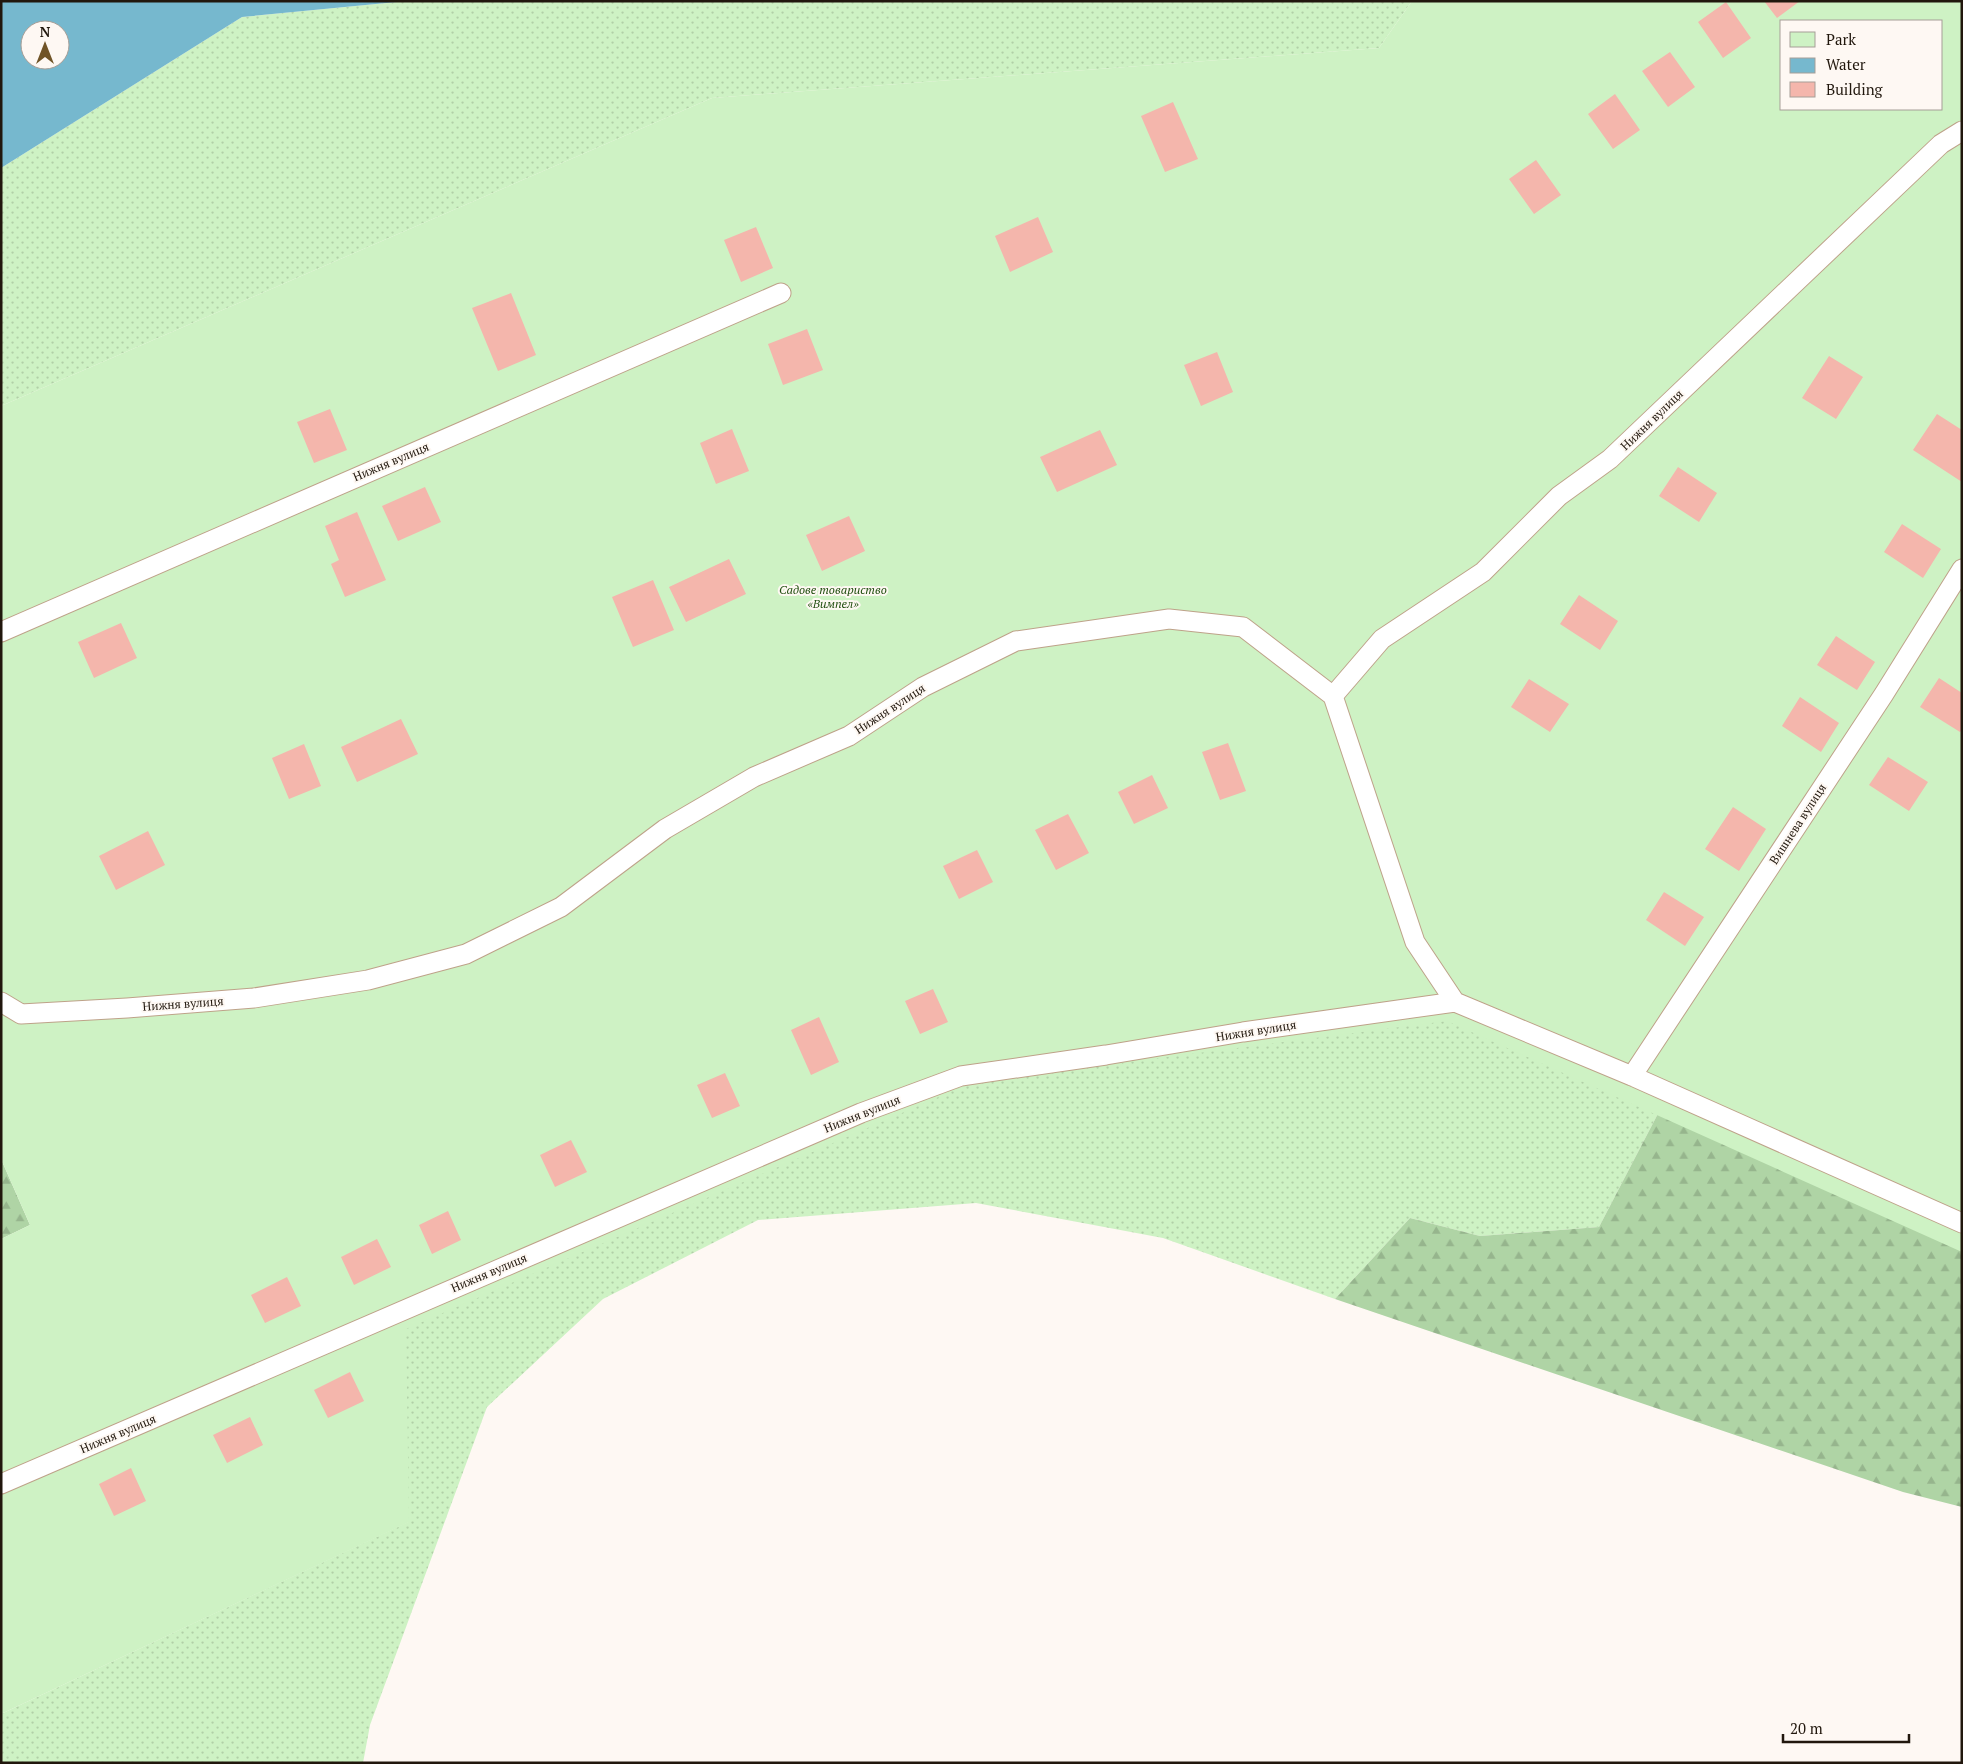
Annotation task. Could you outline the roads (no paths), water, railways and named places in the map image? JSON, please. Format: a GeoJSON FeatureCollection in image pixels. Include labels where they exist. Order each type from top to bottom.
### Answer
{"type":"FeatureCollection","features":[{"type":"Feature","properties":{"kind":"lane","name":"Нижня вулиця"},"geometry":{"type":"LineString","coordinates":[[1,1002],[21,1014],[254,998],[368,980],[466,954],[561,907],[665,829],[754,776],[849,736],[923,687],[1016,641],[1169,619],[1243,627],[1333,696],[1382,639],[1483,572],[1559,496],[1610,459],[1942,144],[1962,131]]}},
{"type":"Feature","properties":{"kind":"lane","name":"Нижня вулиця"},"geometry":{"type":"LineString","coordinates":[[1,632],[781,293]]}},
{"type":"Feature","properties":{"kind":"lane","name":"Вишнева вулиця"},"geometry":{"type":"LineString","coordinates":[[1632,1076],[1884,694],[1962,569]]}},
{"type":"Feature","properties":{"kind":"lane"},"geometry":{"type":"LineString","coordinates":[[1333,696],[1415,942],[1455,1002],[1632,1076],[1960,1220]]}},
{"type":"Feature","properties":{"kind":"lane","name":"Нижня вулиця"},"geometry":{"type":"LineString","coordinates":[[1,1484],[861,1112],[960,1076],[1106,1055],[1244,1032],[1455,1002]]}},
{"type":"Feature","properties":{"kind":"water"},"geometry":{"type":"Polygon","coordinates":[[[1,1],[407,1],[242,17],[1,168],[1,1]]]}},
{"type":"Feature","properties":{"kind":"park label","name":"Садове товариство «Вимпел»"},"geometry":{"type":"Point","coordinates":[833,597]}}]}
